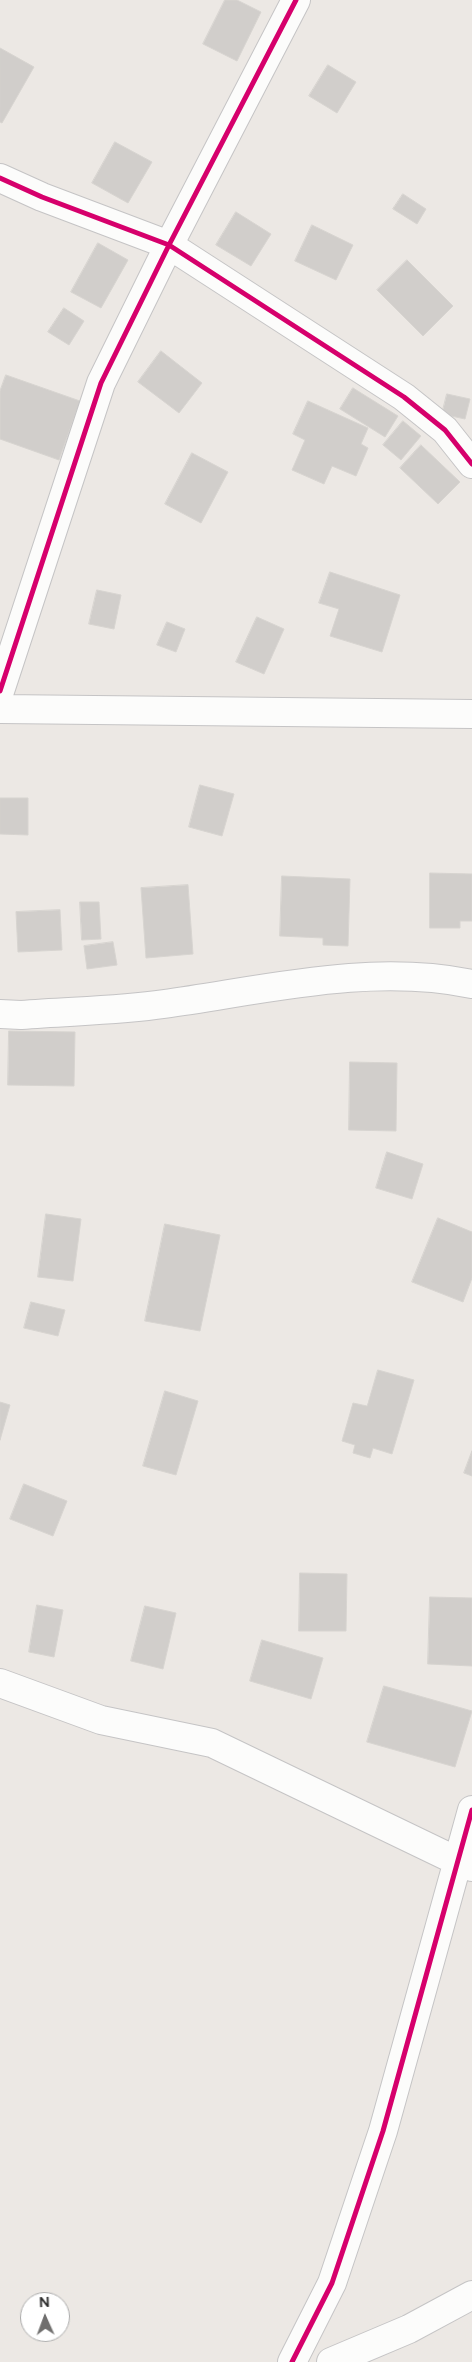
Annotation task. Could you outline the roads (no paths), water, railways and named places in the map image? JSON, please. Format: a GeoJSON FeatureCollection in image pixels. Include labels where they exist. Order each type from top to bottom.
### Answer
{"type":"FeatureCollection","features":[{"type":"Feature","properties":{"kind":"street"},"geometry":{"type":"LineString","coordinates":[[0,690],[101,383],[169,245],[296,0]]}},
{"type":"Feature","properties":{"kind":"street"},"geometry":{"type":"LineString","coordinates":[[0,178],[42,197],[169,245],[404,398],[445,430],[472,464]]}},
{"type":"Feature","properties":{"kind":"street"},"geometry":{"type":"LineString","coordinates":[[0,709],[472,714]]}},
{"type":"Feature","properties":{"kind":"street"},"geometry":{"type":"LineString","coordinates":[[0,1014],[21,1015],[162,1005],[351,976],[449,979],[472,984]]}},
{"type":"Feature","properties":{"kind":"street"},"geometry":{"type":"LineString","coordinates":[[0,1683],[101,1720],[212,1743],[465,1864]]}},
{"type":"Feature","properties":{"kind":"street"},"geometry":{"type":"LineString","coordinates":[[292,2362],[332,2283],[383,2131],[465,1864],[472,1810]]}},
{"type":"Feature","properties":{"kind":"street"},"geometry":{"type":"LineString","coordinates":[[331,2362],[409,2329],[472,2295]]}}]}
